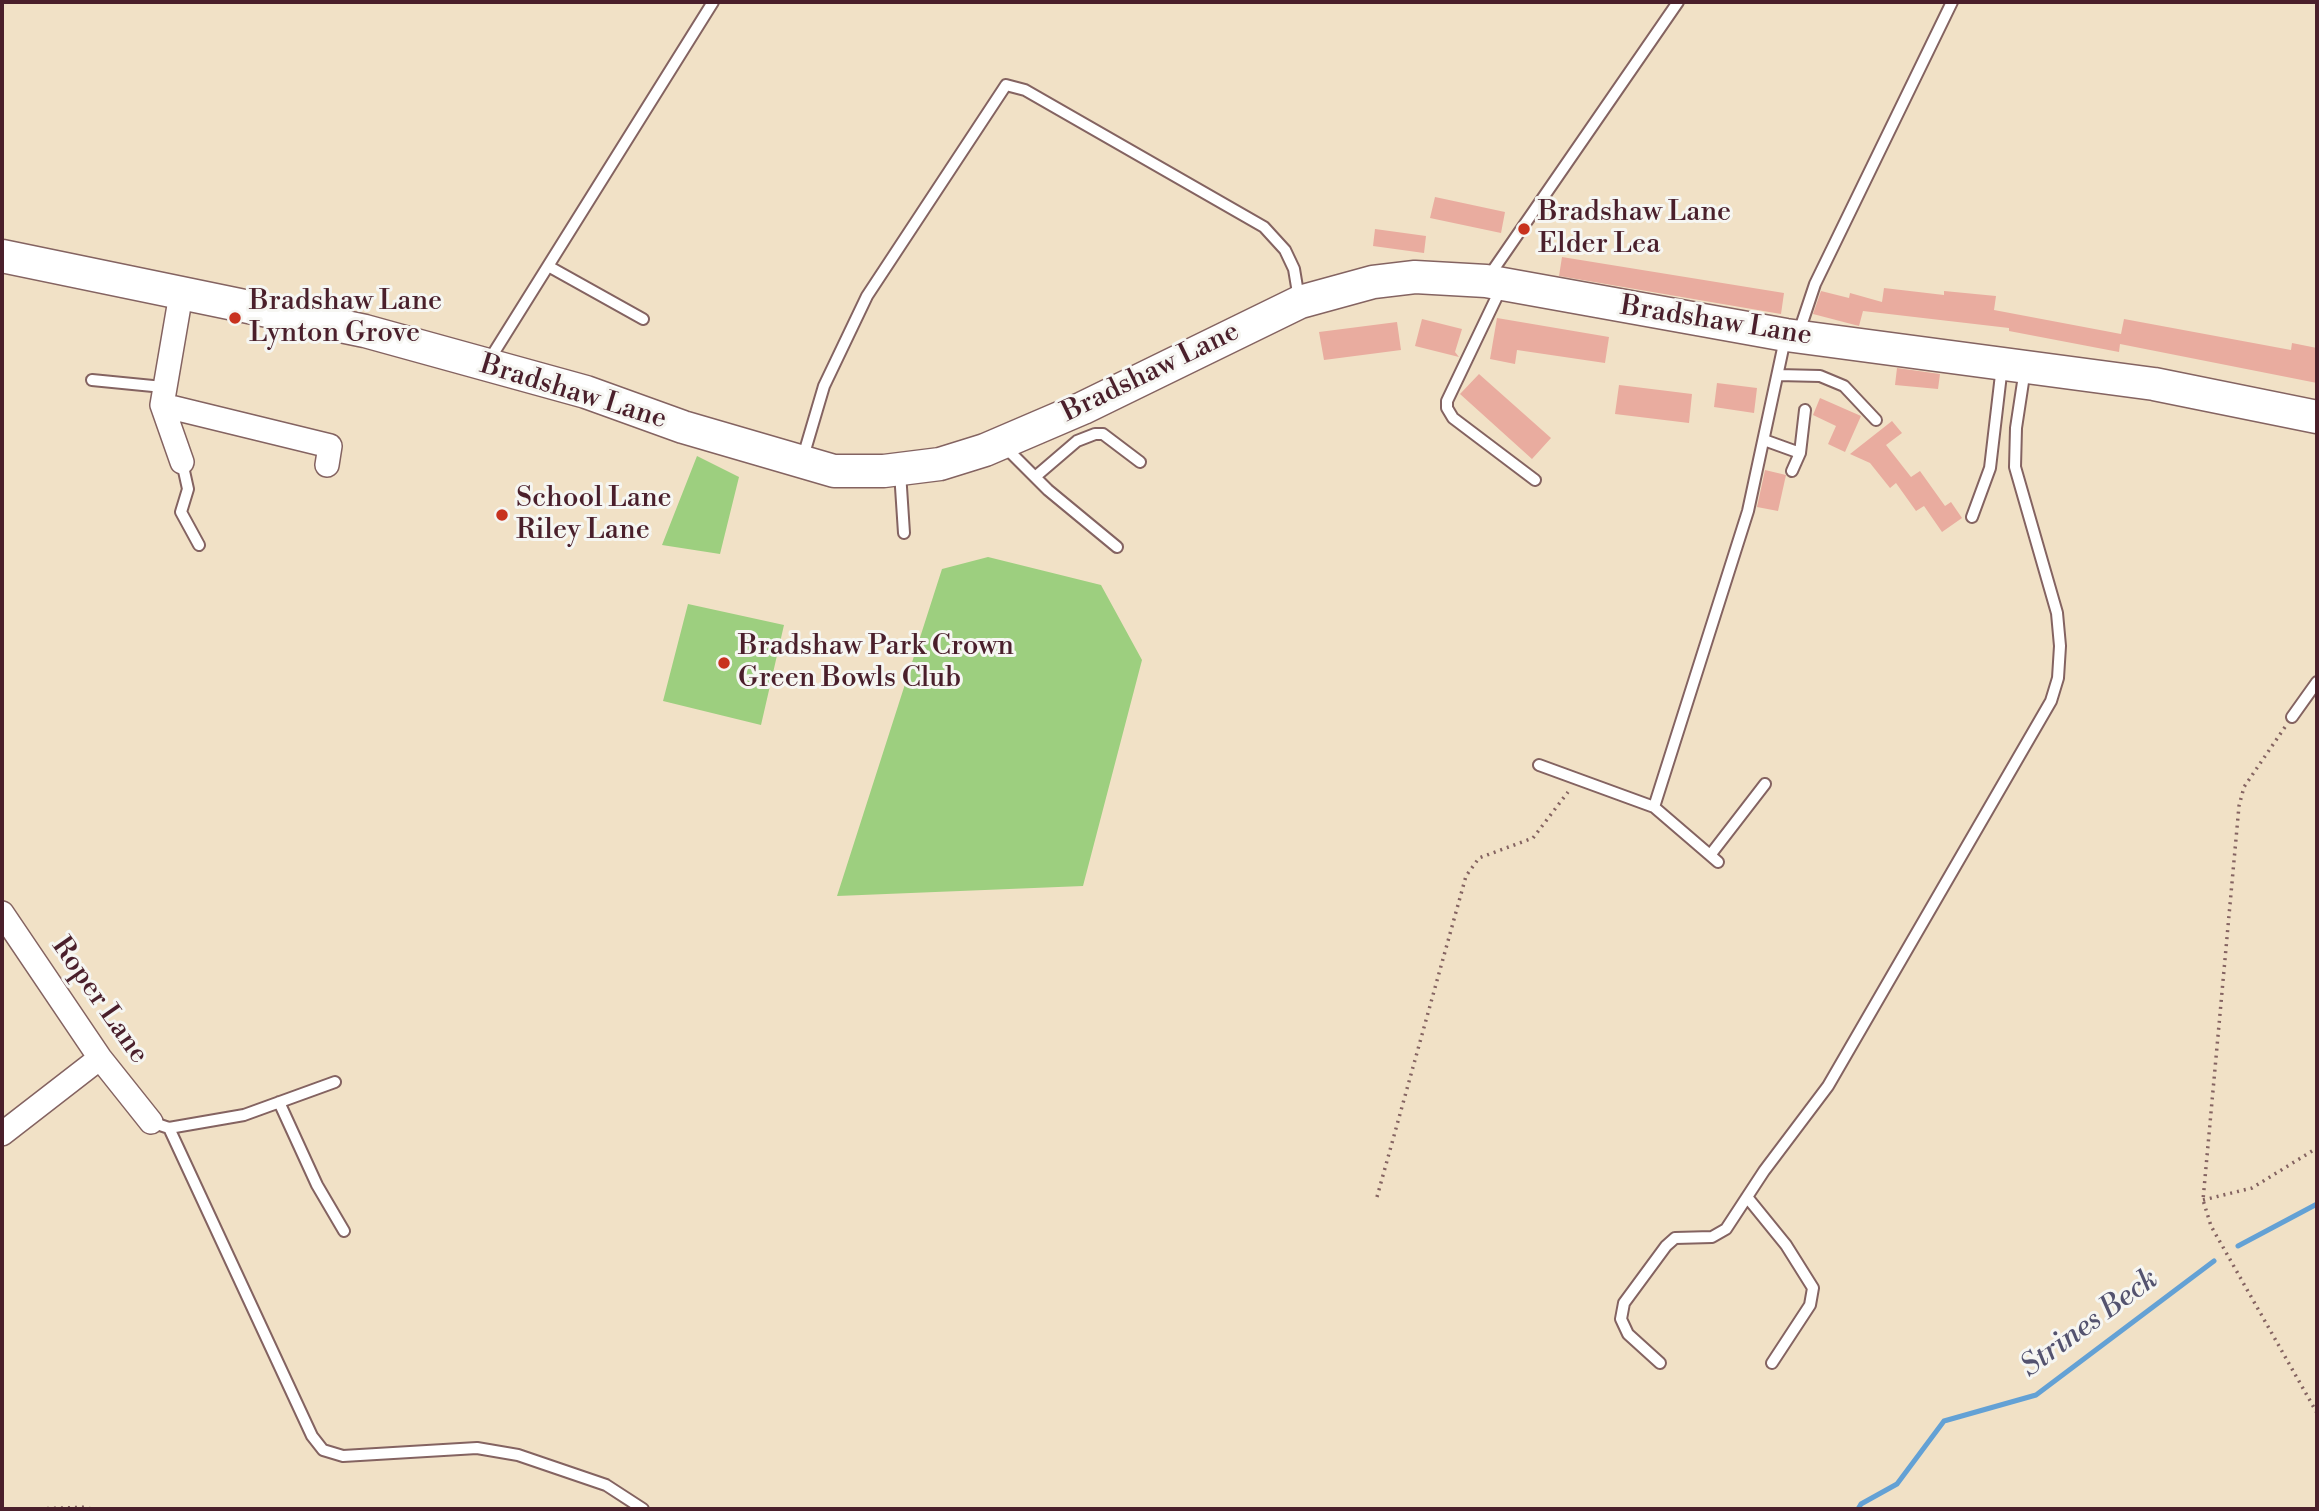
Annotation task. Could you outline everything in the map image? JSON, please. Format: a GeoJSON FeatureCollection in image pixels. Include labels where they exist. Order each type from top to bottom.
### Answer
{"type":"FeatureCollection","features":[{"type":"Feature","properties":{"kind":"street","name":"Bradshaw Lane"},"geometry":{"type":"LineString","coordinates":[[2,256],[181,294],[308,317],[586,392],[683,427],[802,464],[834,471],[900,469],[940,464],[1001,443],[1083,408],[1300,302],[1373,282],[1415,277],[1494,283],[1792,335],[2154,384],[2317,417]]}},
{"type":"Feature","properties":{"kind":"street"},"geometry":{"type":"LineString","coordinates":[[181,294],[163,396],[182,462]]}},
{"type":"Feature","properties":{"kind":"street"},"geometry":{"type":"LineString","coordinates":[[163,396],[330,446],[327,465]]}},
{"type":"Feature","properties":{"kind":"street","name":"Roper Lane"},"geometry":{"type":"LineString","coordinates":[[2,913],[100,1058],[160,1125]]}},
{"type":"Feature","properties":{"kind":"street"},"geometry":{"type":"LineString","coordinates":[[2,1134],[100,1058]]}},
{"type":"Feature","properties":{"kind":"lane"},"geometry":{"type":"LineString","coordinates":[[486,365],[713,2]]}},
{"type":"Feature","properties":{"kind":"lane"},"geometry":{"type":"LineString","coordinates":[[1535,480],[1453,418],[1447,408],[1447,401],[1494,283],[1678,2]]}},
{"type":"Feature","properties":{"kind":"lane"},"geometry":{"type":"LineString","coordinates":[[1654,807],[1748,511],[1778,374],[1792,335],[1952,2]]}},
{"type":"Feature","properties":{"kind":"lane"},"geometry":{"type":"LineString","coordinates":[[802,464],[824,386],[867,296],[1006,85],[1025,90],[1274,234],[1294,269],[1300,302]]}},
{"type":"Feature","properties":{"kind":"lane"},"geometry":{"type":"LineString","coordinates":[[548,266],[643,319]]}},
{"type":"Feature","properties":{"kind":"lane"},"geometry":{"type":"LineString","coordinates":[[1972,517],[1990,468],[2014,364]]}},
{"type":"Feature","properties":{"kind":"lane"},"geometry":{"type":"LineString","coordinates":[[1660,1363],[1628,1334],[1621,1319],[1623,1303],[1665,1246],[1675,1238],[1712,1237],[1726,1229],[1746,1197],[1828,1086],[2051,701],[2059,667],[2057,613],[2015,467],[2014,364]]}},
{"type":"Feature","properties":{"kind":"lane"},"geometry":{"type":"LineString","coordinates":[[1778,374],[1820,376],[1844,386],[1876,420]]}},
{"type":"Feature","properties":{"kind":"lane"},"geometry":{"type":"LineString","coordinates":[[92,380],[163,396]]}},
{"type":"Feature","properties":{"kind":"lane"},"geometry":{"type":"LineString","coordinates":[[1792,471],[1800,453],[1805,410]]}},
{"type":"Feature","properties":{"kind":"lane"},"geometry":{"type":"LineString","coordinates":[[1035,477],[1077,442],[1095,434],[1103,434],[1140,462]]}},
{"type":"Feature","properties":{"kind":"lane"},"geometry":{"type":"LineString","coordinates":[[1764,440],[1800,453]]}},
{"type":"Feature","properties":{"kind":"lane"},"geometry":{"type":"LineString","coordinates":[[1001,443],[1035,477],[1117,547]]}},
{"type":"Feature","properties":{"kind":"lane"},"geometry":{"type":"LineString","coordinates":[[182,462],[188,489],[181,512],[199,545]]}},
{"type":"Feature","properties":{"kind":"lane"},"geometry":{"type":"LineString","coordinates":[[900,469],[904,533]]}},
{"type":"Feature","properties":{"kind":"lane"},"geometry":{"type":"LineString","coordinates":[[2292,717],[2317,682]]}},
{"type":"Feature","properties":{"kind":"lane"},"geometry":{"type":"LineString","coordinates":[[1539,765],[1654,807],[1714,858],[1765,784]]}},
{"type":"Feature","properties":{"kind":"lane"},"geometry":{"type":"LineString","coordinates":[[335,1082],[233,1117],[160,1125],[312,1436],[323,1450],[343,1456],[477,1447],[518,1455],[606,1485],[643,1509]]}},
{"type":"Feature","properties":{"kind":"lane"},"geometry":{"type":"LineString","coordinates":[[279,1102],[317,1185],[344,1231]]}},
{"type":"Feature","properties":{"kind":"lane"},"geometry":{"type":"LineString","coordinates":[[1746,1197],[1786,1245],[1813,1288],[1810,1305],[1772,1363]]}},
{"type":"Feature","properties":{"kind":"path"},"geometry":{"type":"LineString","coordinates":[[2292,717],[2244,786],[2239,806],[2203,1200],[2217,1238],[2317,1413]]}},
{"type":"Feature","properties":{"kind":"path"},"geometry":{"type":"LineString","coordinates":[[1377,1197],[1466,876],[1479,858],[1533,838],[1563,794],[1585,782]]}},
{"type":"Feature","properties":{"kind":"path"},"geometry":{"type":"LineString","coordinates":[[2203,1200],[2252,1188],[2317,1148]]}},
{"type":"Feature","properties":{"kind":"path"},"geometry":{"type":"LineString","coordinates":[[33,1509],[90,1509]]}},
{"type":"Feature","properties":{"kind":"green space"},"geometry":{"type":"Polygon","coordinates":[[[697,456],[739,477],[720,554],[662,545],[697,456]]]}},
{"type":"Feature","properties":{"kind":"green space"},"geometry":{"type":"Polygon","coordinates":[[[988,557],[1101,585],[1142,660],[1083,886],[837,896],[942,569],[988,557]]]}},
{"type":"Feature","properties":{"kind":"green space","name":"Bradshaw Park Crown Green Bowls Club"},"geometry":{"type":"Polygon","coordinates":[[[688,604],[784,625],[761,725],[663,701],[688,604]]]}},
{"type":"Feature","properties":{"kind":"building"},"geometry":{"type":"Polygon","coordinates":[[[1435,197],[1505,212],[1501,233],[1430,218],[1435,197]]]}},
{"type":"Feature","properties":{"kind":"building"},"geometry":{"type":"Polygon","coordinates":[[[1375,229],[1426,236],[1424,253],[1373,246],[1375,229]]]}},
{"type":"Feature","properties":{"kind":"building"},"geometry":{"type":"Polygon","coordinates":[[[1562,257],[1784,293],[1781,314],[1559,276],[1562,257]]]}},
{"type":"Feature","properties":{"kind":"building"},"geometry":{"type":"Polygon","coordinates":[[[1884,288],[1944,295],[1944,291],[1996,296],[1994,310],[2121,334],[2124,319],[2291,350],[2292,343],[2317,348],[2317,383],[2120,344],[2119,352],[2009,331],[2009,328],[1863,311],[1859,326],[1813,314],[1821,291],[1849,298],[1850,293],[1882,302],[1884,288]]]}},
{"type":"Feature","properties":{"kind":"building"},"geometry":{"type":"Polygon","coordinates":[[[1497,318],[1609,337],[1605,363],[1517,350],[1515,364],[1490,359],[1497,318]]]}},
{"type":"Feature","properties":{"kind":"building"},"geometry":{"type":"Polygon","coordinates":[[[1422,319],[1462,329],[1455,352],[1459,357],[1415,346],[1422,319]]]}},
{"type":"Feature","properties":{"kind":"building"},"geometry":{"type":"Polygon","coordinates":[[[1397,322],[1401,350],[1324,360],[1319,332],[1397,322]]]}},
{"type":"Feature","properties":{"kind":"building"},"geometry":{"type":"Polygon","coordinates":[[[1897,368],[1940,374],[1938,389],[1895,385],[1897,368]]]}},
{"type":"Feature","properties":{"kind":"building"},"geometry":{"type":"Polygon","coordinates":[[[1479,374],[1551,438],[1532,459],[1460,394],[1479,374]]]}},
{"type":"Feature","properties":{"kind":"building"},"geometry":{"type":"Polygon","coordinates":[[[1717,383],[1757,388],[1754,413],[1714,407],[1717,383]]]}},
{"type":"Feature","properties":{"kind":"building"},"geometry":{"type":"Polygon","coordinates":[[[1619,385],[1692,394],[1689,423],[1615,414],[1619,385]]]}},
{"type":"Feature","properties":{"kind":"building"},"geometry":{"type":"Polygon","coordinates":[[[1820,398],[1861,416],[1845,452],[1828,444],[1836,426],[1813,415],[1820,398]]]}},
{"type":"Feature","properties":{"kind":"building"},"geometry":{"type":"Polygon","coordinates":[[[1892,421],[1902,433],[1886,445],[1911,477],[1920,471],[1945,506],[1951,502],[1962,518],[1942,532],[1924,506],[1916,511],[1896,483],[1890,488],[1870,463],[1850,454],[1892,421]]]}},
{"type":"Feature","properties":{"kind":"building"},"geometry":{"type":"Polygon","coordinates":[[[1765,470],[1786,475],[1778,511],[1757,507],[1765,470]]]}},
{"type":"Feature","properties":{"kind":"waterway","name":"Strines Beck"},"geometry":{"type":"LineString","coordinates":[[2238,1246],[2317,1204]]}},
{"type":"Feature","properties":{"kind":"waterway","name":"Strines Beck"},"geometry":{"type":"LineString","coordinates":[[1858,1509],[1861,1504],[1897,1484],[1944,1421],[2036,1395],[2214,1261]]}},
{"type":"Feature","properties":{"kind":"place","name":"Bradshaw Lane Elder Lea"},"geometry":{"type":"Point","coordinates":[1524,229]}},
{"type":"Feature","properties":{"kind":"place","name":"Bradshaw Lane Lynton Grove"},"geometry":{"type":"Point","coordinates":[235,318]}},
{"type":"Feature","properties":{"kind":"place","name":"School Lane Riley Lane"},"geometry":{"type":"Point","coordinates":[502,515]}},
{"type":"Feature","properties":{"kind":"place","name":"Bradshaw Park Crown Green Bowls Club"},"geometry":{"type":"Point","coordinates":[724,663]}}]}
